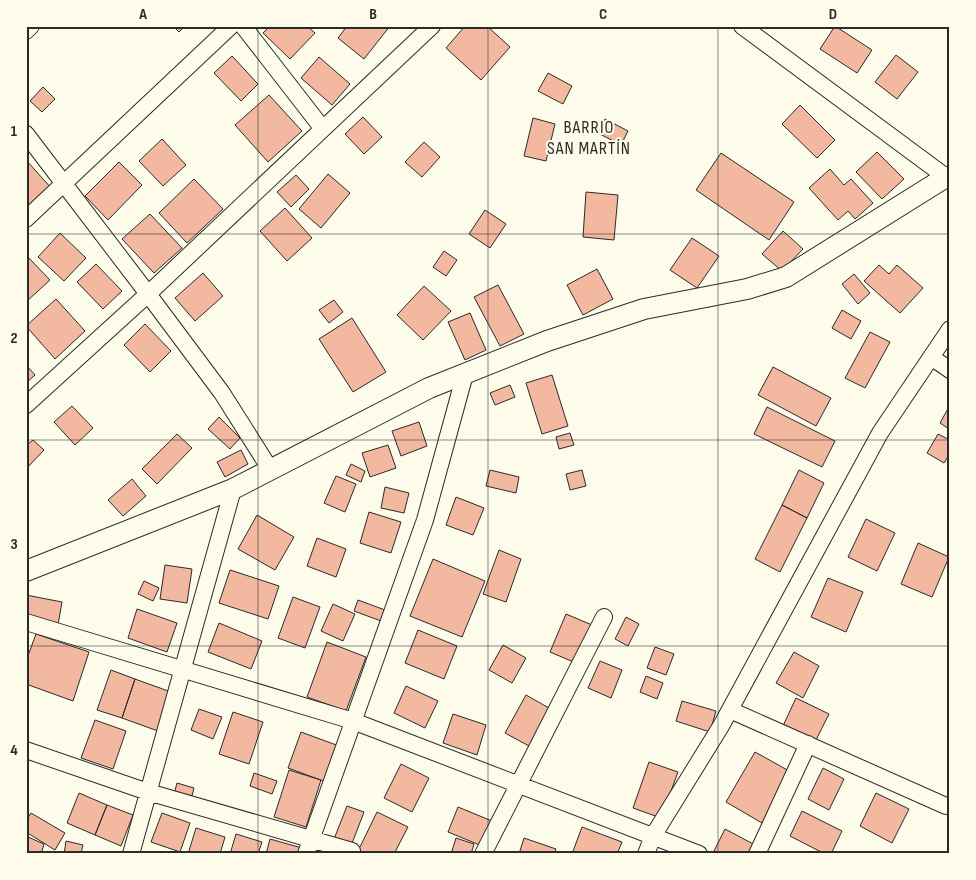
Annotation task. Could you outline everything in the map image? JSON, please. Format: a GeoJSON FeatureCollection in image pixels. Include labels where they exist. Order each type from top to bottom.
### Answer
{"type":"FeatureCollection","features":[{"type":"Feature","properties":{"kind":"street"},"geometry":{"type":"LineString","coordinates":[[26,31],[31,26]]}},
{"type":"Feature","properties":{"kind":"street"},"geometry":{"type":"LineString","coordinates":[[26,219],[231,26]]}},
{"type":"Feature","properties":{"kind":"street"},"geometry":{"type":"LineString","coordinates":[[243,26],[323,129]]}},
{"type":"Feature","properties":{"kind":"street"},"geometry":{"type":"LineString","coordinates":[[26,405],[148,294],[432,26]]}},
{"type":"Feature","properties":{"kind":"street"},"geometry":{"type":"LineString","coordinates":[[26,571],[232,489],[429,388],[547,341],[644,309],[747,289],[786,277],[948,178],[742,26]]}},
{"type":"Feature","properties":{"kind":"street"},"geometry":{"type":"LineString","coordinates":[[26,134],[222,393],[270,468]]}},
{"type":"Feature","properties":{"kind":"street"},"geometry":{"type":"LineString","coordinates":[[646,854],[653,836],[730,710],[880,433],[950,329]]}},
{"type":"Feature","properties":{"kind":"street"},"geometry":{"type":"LineString","coordinates":[[931,357],[950,370]]}},
{"type":"Feature","properties":{"kind":"street"},"geometry":{"type":"LineString","coordinates":[[306,854],[310,837],[425,520],[465,374]]}},
{"type":"Feature","properties":{"kind":"street"},"geometry":{"type":"LineString","coordinates":[[131,854],[232,489]]}},
{"type":"Feature","properties":{"kind":"street"},"geometry":{"type":"LineString","coordinates":[[483,854],[604,617]]}},
{"type":"Feature","properties":{"kind":"street"},"geometry":{"type":"LineString","coordinates":[[26,622],[353,720],[699,854]]}},
{"type":"Feature","properties":{"kind":"street"},"geometry":{"type":"LineString","coordinates":[[730,710],[946,806]]}},
{"type":"Feature","properties":{"kind":"street"},"geometry":{"type":"LineString","coordinates":[[757,854],[808,744]]}},
{"type":"Feature","properties":{"kind":"street"},"geometry":{"type":"LineString","coordinates":[[26,750],[148,792],[310,837],[352,851]]}},
{"type":"Feature","properties":{"kind":"building"},"geometry":{"type":"Polygon","coordinates":[[[173,26],[185,26],[179,32],[173,26]]]}},
{"type":"Feature","properties":{"kind":"building"},"geometry":{"type":"Polygon","coordinates":[[[270,26],[307,26],[315,33],[290,59],[263,33],[270,26]]]}},
{"type":"Feature","properties":{"kind":"building"},"geometry":{"type":"Polygon","coordinates":[[[347,26],[390,26],[364,59],[338,38],[347,26]]]}},
{"type":"Feature","properties":{"kind":"building"},"geometry":{"type":"Polygon","coordinates":[[[465,26],[487,26],[510,47],[481,80],[446,48],[465,26]]]}},
{"type":"Feature","properties":{"kind":"building"},"geometry":{"type":"Polygon","coordinates":[[[835,26],[872,50],[857,73],[820,49],[835,26]]]}},
{"type":"Feature","properties":{"kind":"building"},"geometry":{"type":"Polygon","coordinates":[[[896,55],[918,72],[897,99],[875,82],[896,55]]]}},
{"type":"Feature","properties":{"kind":"building"},"geometry":{"type":"Polygon","coordinates":[[[232,56],[258,84],[241,101],[214,73],[232,56]]]}},
{"type":"Feature","properties":{"kind":"building"},"geometry":{"type":"Polygon","coordinates":[[[319,57],[350,84],[332,105],[301,78],[319,57]]]}},
{"type":"Feature","properties":{"kind":"building"},"geometry":{"type":"Polygon","coordinates":[[[548,73],[572,86],[563,104],[538,91],[548,73]]]}},
{"type":"Feature","properties":{"kind":"building"},"geometry":{"type":"Polygon","coordinates":[[[43,87],[55,99],[42,112],[30,101],[43,87]]]}},
{"type":"Feature","properties":{"kind":"building"},"geometry":{"type":"Polygon","coordinates":[[[269,95],[302,131],[268,162],[235,125],[269,95]]]}},
{"type":"Feature","properties":{"kind":"building"},"geometry":{"type":"Polygon","coordinates":[[[800,105],[835,140],[817,158],[782,124],[800,105]]]}},
{"type":"Feature","properties":{"kind":"building"},"geometry":{"type":"Polygon","coordinates":[[[363,117],[382,137],[364,154],[345,134],[363,117]]]}},
{"type":"Feature","properties":{"kind":"building"},"geometry":{"type":"Polygon","coordinates":[[[533,118],[555,124],[546,161],[524,156],[533,118]]]}},
{"type":"Feature","properties":{"kind":"building"},"geometry":{"type":"Polygon","coordinates":[[[605,119],[628,131],[621,145],[598,133],[605,119]]]}},
{"type":"Feature","properties":{"kind":"building"},"geometry":{"type":"Polygon","coordinates":[[[162,139],[186,165],[163,186],[139,161],[162,139]]]}},
{"type":"Feature","properties":{"kind":"building"},"geometry":{"type":"Polygon","coordinates":[[[424,142],[440,157],[422,177],[405,162],[424,142]]]}},
{"type":"Feature","properties":{"kind":"building"},"geometry":{"type":"Polygon","coordinates":[[[877,152],[904,179],[882,199],[856,172],[877,152]]]}},
{"type":"Feature","properties":{"kind":"building"},"geometry":{"type":"Polygon","coordinates":[[[721,153],[794,202],[769,240],[696,190],[721,153]]]}},
{"type":"Feature","properties":{"kind":"building"},"geometry":{"type":"Polygon","coordinates":[[[26,160],[52,189],[26,212],[26,160]]]}},
{"type":"Feature","properties":{"kind":"building"},"geometry":{"type":"Polygon","coordinates":[[[119,162],[142,185],[108,220],[85,196],[119,162]]]}},
{"type":"Feature","properties":{"kind":"building"},"geometry":{"type":"Polygon","coordinates":[[[830,169],[844,185],[851,179],[873,203],[855,219],[848,211],[838,220],[809,188],[830,169]]]}},
{"type":"Feature","properties":{"kind":"building"},"geometry":{"type":"Polygon","coordinates":[[[328,174],[350,193],[321,228],[299,209],[328,174]]]}},
{"type":"Feature","properties":{"kind":"building"},"geometry":{"type":"Polygon","coordinates":[[[296,175],[309,189],[291,207],[277,192],[296,175]]]}},
{"type":"Feature","properties":{"kind":"building"},"geometry":{"type":"Polygon","coordinates":[[[194,179],[223,209],[187,243],[159,213],[194,179]]]}},
{"type":"Feature","properties":{"kind":"building"},"geometry":{"type":"Polygon","coordinates":[[[586,192],[618,195],[614,240],[583,237],[586,192]]]}},
{"type":"Feature","properties":{"kind":"building"},"geometry":{"type":"Polygon","coordinates":[[[285,208],[312,238],[287,261],[260,231],[285,208]]]}},
{"type":"Feature","properties":{"kind":"building"},"geometry":{"type":"Polygon","coordinates":[[[485,210],[506,224],[490,248],[469,234],[485,210]]]}},
{"type":"Feature","properties":{"kind":"building"},"geometry":{"type":"Polygon","coordinates":[[[150,214],[182,248],[154,273],[122,239],[150,214]]]}},
{"type":"Feature","properties":{"kind":"building"},"geometry":{"type":"Polygon","coordinates":[[[783,231],[803,249],[782,271],[762,254],[783,231]]]}},
{"type":"Feature","properties":{"kind":"building"},"geometry":{"type":"Polygon","coordinates":[[[60,233],[86,258],[64,281],[38,257],[60,233]]]}},
{"type":"Feature","properties":{"kind":"building"},"geometry":{"type":"Polygon","coordinates":[[[692,238],[719,256],[697,288],[670,270],[692,238]]]}},
{"type":"Feature","properties":{"kind":"building"},"geometry":{"type":"Polygon","coordinates":[[[444,251],[457,260],[446,276],[433,267],[444,251]]]}},
{"type":"Feature","properties":{"kind":"building"},"geometry":{"type":"Polygon","coordinates":[[[26,255],[50,280],[26,302],[26,255]]]}},
{"type":"Feature","properties":{"kind":"building"},"geometry":{"type":"Polygon","coordinates":[[[96,264],[122,291],[103,309],[77,282],[96,264]]]}},
{"type":"Feature","properties":{"kind":"building"},"geometry":{"type":"Polygon","coordinates":[[[879,265],[889,274],[897,265],[923,288],[900,313],[864,281],[879,265]]]}},
{"type":"Feature","properties":{"kind":"building"},"geometry":{"type":"Polygon","coordinates":[[[597,269],[613,299],[583,315],[567,285],[597,269]]]}},
{"type":"Feature","properties":{"kind":"building"},"geometry":{"type":"Polygon","coordinates":[[[203,273],[223,296],[195,321],[175,298],[203,273]]]}},
{"type":"Feature","properties":{"kind":"building"},"geometry":{"type":"Polygon","coordinates":[[[854,274],[870,293],[858,304],[842,284],[854,274]]]}},
{"type":"Feature","properties":{"kind":"building"},"geometry":{"type":"Polygon","coordinates":[[[498,285],[524,334],[500,346],[474,297],[498,285]]]}},
{"type":"Feature","properties":{"kind":"building"},"geometry":{"type":"Polygon","coordinates":[[[424,286],[451,311],[423,340],[397,315],[424,286]]]}},
{"type":"Feature","properties":{"kind":"building"},"geometry":{"type":"Polygon","coordinates":[[[56,299],[85,331],[55,359],[26,326],[56,299]]]}},
{"type":"Feature","properties":{"kind":"building"},"geometry":{"type":"Polygon","coordinates":[[[334,300],[343,312],[329,323],[319,310],[334,300]]]}},
{"type":"Feature","properties":{"kind":"building"},"geometry":{"type":"Polygon","coordinates":[[[842,310],[861,321],[851,339],[832,328],[842,310]]]}},
{"type":"Feature","properties":{"kind":"building"},"geometry":{"type":"Polygon","coordinates":[[[470,313],[486,350],[465,360],[448,322],[470,313]]]}},
{"type":"Feature","properties":{"kind":"building"},"geometry":{"type":"Polygon","coordinates":[[[352,318],[386,372],[353,392],[319,339],[352,318]]]}},
{"type":"Feature","properties":{"kind":"building"},"geometry":{"type":"Polygon","coordinates":[[[145,324],[171,351],[150,372],[124,345],[145,324]]]}},
{"type":"Feature","properties":{"kind":"building"},"geometry":{"type":"Polygon","coordinates":[[[870,332],[890,342],[865,388],[845,378],[870,332]]]}},
{"type":"Feature","properties":{"kind":"building"},"geometry":{"type":"Polygon","coordinates":[[[26,365],[35,375],[26,383],[26,365]]]}},
{"type":"Feature","properties":{"kind":"building"},"geometry":{"type":"Polygon","coordinates":[[[773,367],[831,398],[816,426],[758,395],[773,367]]]}},
{"type":"Feature","properties":{"kind":"building"},"geometry":{"type":"Polygon","coordinates":[[[552,375],[568,426],[542,434],[526,383],[552,375]]]}},
{"type":"Feature","properties":{"kind":"building"},"geometry":{"type":"Polygon","coordinates":[[[510,385],[515,397],[495,405],[490,393],[510,385]]]}},
{"type":"Feature","properties":{"kind":"building"},"geometry":{"type":"Polygon","coordinates":[[[950,405],[950,428],[949,429],[940,423],[950,405]]]}},
{"type":"Feature","properties":{"kind":"building"},"geometry":{"type":"Polygon","coordinates":[[[72,406],[93,428],[75,445],[54,422],[72,406]]]}},
{"type":"Feature","properties":{"kind":"building"},"geometry":{"type":"Polygon","coordinates":[[[767,407],[835,441],[822,467],[754,434],[767,407]]]}},
{"type":"Feature","properties":{"kind":"building"},"geometry":{"type":"Polygon","coordinates":[[[219,417],[240,438],[230,449],[208,429],[219,417]]]}},
{"type":"Feature","properties":{"kind":"building"},"geometry":{"type":"Polygon","coordinates":[[[419,422],[427,446],[401,456],[392,431],[419,422]]]}},
{"type":"Feature","properties":{"kind":"building"},"geometry":{"type":"Polygon","coordinates":[[[570,433],[574,445],[559,449],[556,437],[570,433]]]}},
{"type":"Feature","properties":{"kind":"building"},"geometry":{"type":"Polygon","coordinates":[[[177,434],[192,448],[157,484],[142,469],[177,434]]]}},
{"type":"Feature","properties":{"kind":"building"},"geometry":{"type":"Polygon","coordinates":[[[938,434],[950,440],[950,453],[944,463],[927,453],[938,434]]]}},
{"type":"Feature","properties":{"kind":"building"},"geometry":{"type":"Polygon","coordinates":[[[33,440],[44,450],[26,469],[26,446],[33,440]]]}},
{"type":"Feature","properties":{"kind":"building"},"geometry":{"type":"Polygon","coordinates":[[[388,445],[396,468],[370,477],[362,453],[388,445]]]}},
{"type":"Feature","properties":{"kind":"building"},"geometry":{"type":"Polygon","coordinates":[[[241,450],[248,464],[225,477],[217,462],[241,450]]]}},
{"type":"Feature","properties":{"kind":"building"},"geometry":{"type":"Polygon","coordinates":[[[351,464],[365,471],[361,482],[346,475],[351,464]]]}},
{"type":"Feature","properties":{"kind":"building"},"geometry":{"type":"Polygon","coordinates":[[[490,470],[519,477],[516,493],[486,486],[490,470]]]}},
{"type":"Feature","properties":{"kind":"building"},"geometry":{"type":"Polygon","coordinates":[[[582,470],[586,486],[570,490],[566,474],[582,470]]]}},
{"type":"Feature","properties":{"kind":"building"},"geometry":{"type":"Polygon","coordinates":[[[799,470],[824,483],[807,518],[782,505],[799,470]]]}},
{"type":"Feature","properties":{"kind":"building"},"geometry":{"type":"Polygon","coordinates":[[[336,476],[356,484],[345,512],[324,503],[336,476]]]}},
{"type":"Feature","properties":{"kind":"building"},"geometry":{"type":"Polygon","coordinates":[[[132,479],[146,496],[123,516],[108,500],[132,479]]]}},
{"type":"Feature","properties":{"kind":"building"},"geometry":{"type":"Polygon","coordinates":[[[385,487],[409,493],[404,513],[381,508],[385,487]]]}},
{"type":"Feature","properties":{"kind":"building"},"geometry":{"type":"Polygon","coordinates":[[[456,497],[484,508],[473,535],[446,525],[456,497]]]}},
{"type":"Feature","properties":{"kind":"building"},"geometry":{"type":"Polygon","coordinates":[[[782,505],[807,518],[780,572],[755,559],[782,505]]]}},
{"type":"Feature","properties":{"kind":"building"},"geometry":{"type":"Polygon","coordinates":[[[369,512],[401,522],[391,553],[360,543],[369,512]]]}},
{"type":"Feature","properties":{"kind":"building"},"geometry":{"type":"Polygon","coordinates":[[[257,515],[294,537],[275,570],[238,549],[257,515]]]}},
{"type":"Feature","properties":{"kind":"building"},"geometry":{"type":"Polygon","coordinates":[[[866,519],[895,533],[877,571],[848,557],[866,519]]]}},
{"type":"Feature","properties":{"kind":"building"},"geometry":{"type":"Polygon","coordinates":[[[317,538],[346,549],[336,577],[307,566],[317,538]]]}},
{"type":"Feature","properties":{"kind":"building"},"geometry":{"type":"Polygon","coordinates":[[[918,543],[949,557],[932,597],[901,584],[918,543]]]}},
{"type":"Feature","properties":{"kind":"building"},"geometry":{"type":"Polygon","coordinates":[[[499,550],[521,559],[506,602],[483,594],[499,550]]]}},
{"type":"Feature","properties":{"kind":"building"},"geometry":{"type":"Polygon","coordinates":[[[433,559],[485,581],[462,637],[410,616],[433,559]]]}},
{"type":"Feature","properties":{"kind":"building"},"geometry":{"type":"Polygon","coordinates":[[[165,565],[192,569],[187,603],[160,599],[165,565]]]}},
{"type":"Feature","properties":{"kind":"building"},"geometry":{"type":"Polygon","coordinates":[[[230,570],[279,586],[268,619],[219,603],[230,570]]]}},
{"type":"Feature","properties":{"kind":"building"},"geometry":{"type":"Polygon","coordinates":[[[828,578],[863,592],[846,632],[811,617],[828,578]]]}},
{"type":"Feature","properties":{"kind":"building"},"geometry":{"type":"Polygon","coordinates":[[[144,581],[159,588],[153,601],[138,594],[144,581]]]}},
{"type":"Feature","properties":{"kind":"building"},"geometry":{"type":"Polygon","coordinates":[[[26,595],[62,602],[58,625],[26,620],[26,595]]]}},
{"type":"Feature","properties":{"kind":"building"},"geometry":{"type":"Polygon","coordinates":[[[293,597],[320,607],[305,648],[278,638],[293,597]]]}},
{"type":"Feature","properties":{"kind":"building"},"geometry":{"type":"Polygon","coordinates":[[[358,600],[385,610],[381,621],[354,611],[358,600]]]}},
{"type":"Feature","properties":{"kind":"building"},"geometry":{"type":"Polygon","coordinates":[[[333,604],[355,614],[343,641],[321,631],[333,604]]]}},
{"type":"Feature","properties":{"kind":"building"},"geometry":{"type":"Polygon","coordinates":[[[137,609],[177,623],[167,652],[128,638],[137,609]]]}},
{"type":"Feature","properties":{"kind":"building"},"geometry":{"type":"Polygon","coordinates":[[[566,614],[592,625],[576,663],[550,652],[566,614]]]}},
{"type":"Feature","properties":{"kind":"building"},"geometry":{"type":"Polygon","coordinates":[[[626,617],[639,624],[628,646],[615,639],[626,617]]]}},
{"type":"Feature","properties":{"kind":"building"},"geometry":{"type":"Polygon","coordinates":[[[219,623],[262,641],[251,669],[208,652],[219,623]]]}},
{"type":"Feature","properties":{"kind":"building"},"geometry":{"type":"Polygon","coordinates":[[[418,630],[457,646],[444,679],[405,663],[418,630]]]}},
{"type":"Feature","properties":{"kind":"building"},"geometry":{"type":"Polygon","coordinates":[[[36,634],[89,652],[73,701],[26,684],[26,661],[36,634]]]}},
{"type":"Feature","properties":{"kind":"building"},"geometry":{"type":"Polygon","coordinates":[[[327,642],[366,657],[346,711],[307,697],[327,642]]]}},
{"type":"Feature","properties":{"kind":"building"},"geometry":{"type":"Polygon","coordinates":[[[503,645],[526,658],[512,683],[489,670],[503,645]]]}},
{"type":"Feature","properties":{"kind":"building"},"geometry":{"type":"Polygon","coordinates":[[[655,647],[674,654],[666,675],[647,668],[655,647]]]}},
{"type":"Feature","properties":{"kind":"building"},"geometry":{"type":"Polygon","coordinates":[[[794,652],[819,666],[803,698],[776,683],[794,652]]]}},
{"type":"Feature","properties":{"kind":"building"},"geometry":{"type":"Polygon","coordinates":[[[600,661],[622,670],[611,698],[588,688],[600,661]]]}},
{"type":"Feature","properties":{"kind":"building"},"geometry":{"type":"Polygon","coordinates":[[[111,670],[135,679],[122,718],[97,710],[111,670]]]}},
{"type":"Feature","properties":{"kind":"building"},"geometry":{"type":"Polygon","coordinates":[[[646,676],[663,683],[657,699],[640,692],[646,676]]]}},
{"type":"Feature","properties":{"kind":"building"},"geometry":{"type":"Polygon","coordinates":[[[135,679],[171,692],[158,731],[122,718],[135,679]]]}},
{"type":"Feature","properties":{"kind":"building"},"geometry":{"type":"Polygon","coordinates":[[[406,686],[438,701],[425,728],[394,713],[406,686]]]}},
{"type":"Feature","properties":{"kind":"building"},"geometry":{"type":"Polygon","coordinates":[[[526,695],[549,708],[529,746],[505,733],[526,695]]]}},
{"type":"Feature","properties":{"kind":"building"},"geometry":{"type":"Polygon","coordinates":[[[796,698],[829,714],[814,744],[782,728],[796,698]]]}},
{"type":"Feature","properties":{"kind":"building"},"geometry":{"type":"Polygon","coordinates":[[[682,701],[716,711],[710,732],[676,721],[682,701]]]}},
{"type":"Feature","properties":{"kind":"building"},"geometry":{"type":"Polygon","coordinates":[[[199,709],[222,717],[213,739],[191,730],[199,709]]]}},
{"type":"Feature","properties":{"kind":"building"},"geometry":{"type":"Polygon","coordinates":[[[233,712],[263,722],[249,764],[219,754],[233,712]]]}},
{"type":"Feature","properties":{"kind":"building"},"geometry":{"type":"Polygon","coordinates":[[[453,714],[486,725],[477,755],[443,743],[453,714]]]}},
{"type":"Feature","properties":{"kind":"building"},"geometry":{"type":"Polygon","coordinates":[[[95,720],[126,731],[113,769],[81,758],[95,720]]]}},
{"type":"Feature","properties":{"kind":"building"},"geometry":{"type":"Polygon","coordinates":[[[301,732],[339,746],[326,782],[288,768],[301,732]]]}},
{"type":"Feature","properties":{"kind":"building"},"geometry":{"type":"Polygon","coordinates":[[[755,752],[791,772],[762,823],[726,802],[755,752]]]}},
{"type":"Feature","properties":{"kind":"building"},"geometry":{"type":"Polygon","coordinates":[[[649,762],[678,772],[661,818],[633,808],[649,762]]]}},
{"type":"Feature","properties":{"kind":"building"},"geometry":{"type":"Polygon","coordinates":[[[401,764],[429,778],[412,812],[384,798],[401,764]]]}},
{"type":"Feature","properties":{"kind":"building"},"geometry":{"type":"Polygon","coordinates":[[[823,768],[844,779],[829,810],[808,799],[823,768]]]}},
{"type":"Feature","properties":{"kind":"building"},"geometry":{"type":"Polygon","coordinates":[[[289,770],[321,780],[306,827],[274,817],[289,770]]]}},
{"type":"Feature","properties":{"kind":"building"},"geometry":{"type":"Polygon","coordinates":[[[254,773],[277,781],[272,794],[250,786],[254,773]]]}},
{"type":"Feature","properties":{"kind":"building"},"geometry":{"type":"Polygon","coordinates":[[[177,783],[194,788],[190,803],[173,798],[177,783]]]}},
{"type":"Feature","properties":{"kind":"building"},"geometry":{"type":"Polygon","coordinates":[[[79,793],[107,805],[95,835],[67,823],[79,793]]]}},
{"type":"Feature","properties":{"kind":"building"},"geometry":{"type":"Polygon","coordinates":[[[876,793],[909,809],[892,843],[860,826],[876,793]]]}},
{"type":"Feature","properties":{"kind":"building"},"geometry":{"type":"Polygon","coordinates":[[[107,805],[133,815],[121,846],[95,835],[107,805]]]}},
{"type":"Feature","properties":{"kind":"building"},"geometry":{"type":"Polygon","coordinates":[[[347,806],[364,812],[351,846],[334,839],[347,806]]]}},
{"type":"Feature","properties":{"kind":"building"},"geometry":{"type":"Polygon","coordinates":[[[458,807],[492,821],[482,846],[448,832],[458,807]]]}},
{"type":"Feature","properties":{"kind":"building"},"geometry":{"type":"Polygon","coordinates":[[[802,811],[842,831],[831,854],[825,854],[790,836],[802,811]]]}},
{"type":"Feature","properties":{"kind":"building"},"geometry":{"type":"Polygon","coordinates":[[[377,812],[408,827],[394,854],[363,854],[358,851],[377,812]]]}},
{"type":"Feature","properties":{"kind":"building"},"geometry":{"type":"Polygon","coordinates":[[[31,813],[65,833],[55,850],[26,832],[26,821],[31,813]]]}},
{"type":"Feature","properties":{"kind":"building"},"geometry":{"type":"Polygon","coordinates":[[[162,813],[190,823],[180,852],[151,842],[162,813]]]}},
{"type":"Feature","properties":{"kind":"building"},"geometry":{"type":"Polygon","coordinates":[[[582,827],[622,842],[617,854],[572,854],[582,827]]]}},
{"type":"Feature","properties":{"kind":"building"},"geometry":{"type":"Polygon","coordinates":[[[196,828],[225,837],[220,854],[188,854],[196,828]]]}},
{"type":"Feature","properties":{"kind":"building"},"geometry":{"type":"Polygon","coordinates":[[[725,829],[757,846],[753,854],[713,853],[725,829]]]}},
{"type":"Feature","properties":{"kind":"building"},"geometry":{"type":"Polygon","coordinates":[[[236,834],[262,842],[258,854],[230,854],[236,834]]]}},
{"type":"Feature","properties":{"kind":"building"},"geometry":{"type":"Polygon","coordinates":[[[28,837],[44,844],[41,854],[26,854],[28,837]]]}},
{"type":"Feature","properties":{"kind":"building"},"geometry":{"type":"Polygon","coordinates":[[[456,838],[474,844],[471,854],[451,854],[456,838]]]}},
{"type":"Feature","properties":{"kind":"building"},"geometry":{"type":"Polygon","coordinates":[[[524,838],[556,849],[554,854],[519,854],[524,838]]]}},
{"type":"Feature","properties":{"kind":"building"},"geometry":{"type":"Polygon","coordinates":[[[270,839],[302,848],[301,854],[266,854],[270,839]]]}},
{"type":"Feature","properties":{"kind":"building"},"geometry":{"type":"Polygon","coordinates":[[[66,841],[83,845],[81,854],[64,854],[66,841]]]}},
{"type":"Feature","properties":{"kind":"district","name":"BARRIO SAN MARTÍN"},"geometry":{"type":"Point","coordinates":[589,137]}}]}
